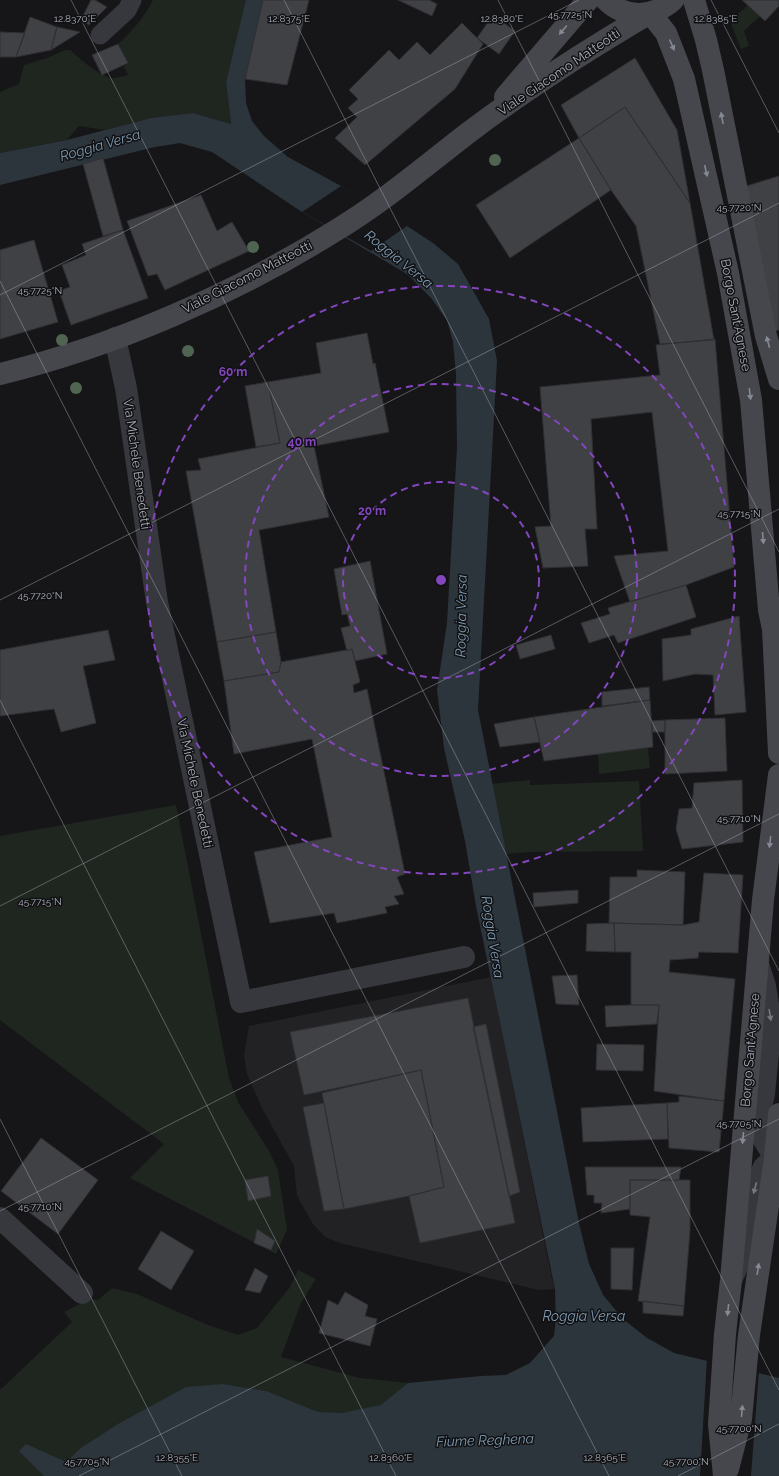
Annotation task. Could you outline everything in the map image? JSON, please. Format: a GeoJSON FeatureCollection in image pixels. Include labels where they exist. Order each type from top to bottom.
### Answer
{"type":"FeatureCollection","features":[{"type":"Feature","properties":{"kind":"main road","name":"Viale Giacomo Matteotti"},"geometry":{"type":"LineString","coordinates":[[470,132],[514,88],[588,0]]}},
{"type":"Feature","properties":{"kind":"main road"},"geometry":{"type":"LineString","coordinates":[[606,0],[620,10],[635,14],[650,13]]}},
{"type":"Feature","properties":{"kind":"main road","name":"Viale Giacomo Matteotti"},"geometry":{"type":"LineString","coordinates":[[0,374],[30,367],[115,338],[205,301],[262,272],[335,231],[387,196],[470,132],[596,44],[650,13],[662,8],[673,0]]}},
{"type":"Feature","properties":{"kind":"main road","name":"Borgo Sant'Agnese"},"geometry":{"type":"LineString","coordinates":[[694,0],[711,62],[766,336],[779,379]]}},
{"type":"Feature","properties":{"kind":"main road","name":"Borgo Sant'Agnese"},"geometry":{"type":"LineString","coordinates":[[650,13],[666,33],[684,78],[728,273],[751,400],[769,610],[773,629]]}},
{"type":"Feature","properties":{"kind":"main road","name":"Borgo Sant'Agnese"},"geometry":{"type":"LineString","coordinates":[[779,564],[773,629],[779,753]]}},
{"type":"Feature","properties":{"kind":"main road","name":"Borgo Sant'Agnese"},"geometry":{"type":"LineString","coordinates":[[725,1476],[719,1424],[725,1334],[731,1280],[763,900],[779,775]]}},
{"type":"Feature","properties":{"kind":"main road"},"geometry":{"type":"LineString","coordinates":[[725,1476],[741,1419],[748,1335],[777,1159],[779,1114]]}},
{"type":"Feature","properties":{"kind":"street","name":"Via Michele Benedetti"},"geometry":{"type":"LineString","coordinates":[[115,338],[126,388],[157,602],[240,1002],[464,957]]}},
{"type":"Feature","properties":{"kind":"street","name":"Borgo Sant'Agnese"},"geometry":{"type":"LineString","coordinates":[[731,1280],[747,1245],[755,1186],[764,1167],[777,1159],[762,1135],[759,1114],[764,1094],[771,1023],[765,986],[758,963]]}},
{"type":"Feature","properties":{"kind":"street"},"geometry":{"type":"LineString","coordinates":[[0,1218],[82,1292]]}},
{"type":"Feature","properties":{"kind":"lane"},"geometry":{"type":"LineString","coordinates":[[100,35],[127,10],[132,0]]}},
{"type":"Feature","properties":{"kind":"shaded area"},"geometry":{"type":"Polygon","coordinates":[[[153,0],[247,0],[226,82],[231,124],[193,113],[151,118],[105,130],[79,126],[67,140],[0,153],[0,92],[19,84],[24,65],[47,58],[65,50],[70,50],[97,72],[103,75],[115,78],[128,75],[124,67],[128,63],[118,44],[138,24],[153,0]]]}},
{"type":"Feature","properties":{"kind":"shaded area"},"geometry":{"type":"Polygon","coordinates":[[[748,5],[760,16],[744,31],[749,46],[741,49],[730,21],[748,5]]]}},
{"type":"Feature","properties":{"kind":"shaded area"},"geometry":{"type":"Polygon","coordinates":[[[648,748],[650,768],[599,774],[598,753],[648,748]]]}},
{"type":"Feature","properties":{"kind":"shaded area"},"geometry":{"type":"Polygon","coordinates":[[[530,780],[530,785],[639,781],[643,851],[530,852],[506,854],[491,784],[530,780]]]}},
{"type":"Feature","properties":{"kind":"shaded area"},"geometry":{"type":"Polygon","coordinates":[[[176,805],[229,1078],[238,1102],[269,1151],[278,1170],[287,1230],[276,1254],[130,1178],[164,1144],[0,1020],[0,836],[176,805]]]}},
{"type":"Feature","properties":{"kind":"shaded area"},"geometry":{"type":"Polygon","coordinates":[[[491,977],[555,1289],[539,1290],[340,1243],[325,1237],[313,1224],[297,1196],[294,1166],[262,1108],[247,1074],[244,1054],[249,1026],[491,977]]]}},
{"type":"Feature","properties":{"kind":"shaded area"},"geometry":{"type":"Polygon","coordinates":[[[589,1264],[603,1295],[623,1319],[647,1338],[674,1353],[779,1378],[779,1476],[0,1476],[0,1390],[72,1322],[64,1312],[90,1299],[98,1300],[112,1288],[137,1294],[208,1325],[238,1335],[257,1328],[290,1287],[298,1270],[316,1279],[301,1303],[281,1357],[360,1378],[408,1383],[506,1375],[530,1363],[554,1336],[556,1319],[555,1289],[551,1271],[589,1264]]]}},
{"type":"Feature","properties":{"kind":"water"},"geometry":{"type":"Polygon","coordinates":[[[246,0],[263,0],[245,79],[246,103],[252,121],[264,136],[288,157],[341,186],[433,243],[458,264],[489,319],[497,361],[478,710],[579,1223],[589,1264],[603,1295],[623,1319],[647,1338],[674,1353],[779,1378],[779,1476],[44,1476],[19,1451],[26,1444],[66,1462],[81,1448],[118,1424],[186,1387],[223,1384],[266,1391],[318,1412],[342,1413],[381,1405],[408,1383],[506,1375],[530,1363],[554,1336],[556,1319],[555,1289],[476,906],[465,841],[444,748],[437,690],[447,623],[457,447],[456,375],[453,342],[447,320],[431,298],[407,274],[302,212],[212,152],[180,143],[155,147],[0,185],[0,153],[67,140],[151,118],[193,113],[231,124],[226,82],[246,0]]]}},
{"type":"Feature","properties":{"kind":"pier"},"geometry":{"type":"Polygon","coordinates":[[[341,186],[407,226],[371,251],[302,212],[341,186]]]}},
{"type":"Feature","properties":{"kind":"pier"},"geometry":{"type":"Polygon","coordinates":[[[707,1358],[759,1371],[751,1476],[700,1476],[707,1358]]]}},
{"type":"Feature","properties":{"kind":"building"},"geometry":{"type":"Polygon","coordinates":[[[91,0],[95,0],[107,7],[89,25],[81,20],[91,0]]]}},
{"type":"Feature","properties":{"kind":"building"},"geometry":{"type":"Polygon","coordinates":[[[263,0],[309,0],[287,85],[245,79],[263,0]]]}},
{"type":"Feature","properties":{"kind":"building"},"geometry":{"type":"Polygon","coordinates":[[[398,0],[429,0],[437,4],[432,16],[398,0]]]}},
{"type":"Feature","properties":{"kind":"building"},"geometry":{"type":"Polygon","coordinates":[[[742,0],[779,0],[779,6],[765,21],[742,0]]]}},
{"type":"Feature","properties":{"kind":"building"},"geometry":{"type":"Polygon","coordinates":[[[493,15],[515,31],[499,54],[477,38],[493,15]]]}},
{"type":"Feature","properties":{"kind":"building"},"geometry":{"type":"Polygon","coordinates":[[[30,17],[57,27],[51,50],[16,57],[30,17]]]}},
{"type":"Feature","properties":{"kind":"building"},"geometry":{"type":"Polygon","coordinates":[[[462,23],[483,44],[455,89],[365,165],[335,138],[357,117],[348,108],[358,99],[349,90],[389,50],[399,60],[417,42],[430,55],[462,23]]]}},
{"type":"Feature","properties":{"kind":"building"},"geometry":{"type":"Polygon","coordinates":[[[57,27],[80,32],[51,50],[57,27]]]}},
{"type":"Feature","properties":{"kind":"building"},"geometry":{"type":"Polygon","coordinates":[[[0,32],[25,33],[16,57],[0,57],[0,32]]]}},
{"type":"Feature","properties":{"kind":"building"},"geometry":{"type":"Polygon","coordinates":[[[118,44],[128,63],[102,75],[92,55],[118,44]]]}},
{"type":"Feature","properties":{"kind":"building"},"geometry":{"type":"Polygon","coordinates":[[[635,58],[677,130],[690,203],[625,107],[579,138],[561,105],[635,58]]]}},
{"type":"Feature","properties":{"kind":"building"},"geometry":{"type":"Polygon","coordinates":[[[625,107],[690,203],[714,340],[660,344],[636,226],[611,190],[579,138],[625,107]]]}},
{"type":"Feature","properties":{"kind":"building"},"geometry":{"type":"Polygon","coordinates":[[[579,138],[611,190],[510,258],[476,205],[579,138]]]}},
{"type":"Feature","properties":{"kind":"building"},"geometry":{"type":"Polygon","coordinates":[[[103,158],[123,230],[103,236],[83,164],[103,158]]]}},
{"type":"Feature","properties":{"kind":"building"},"geometry":{"type":"Polygon","coordinates":[[[779,176],[779,330],[767,333],[740,188],[779,176]]]}},
{"type":"Feature","properties":{"kind":"building"},"geometry":{"type":"Polygon","coordinates":[[[201,195],[217,231],[232,222],[249,251],[165,290],[157,274],[148,276],[127,221],[201,195]]]}},
{"type":"Feature","properties":{"kind":"building"},"geometry":{"type":"Polygon","coordinates":[[[123,230],[148,298],[71,325],[59,291],[70,287],[62,265],[86,255],[82,244],[123,230]]]}},
{"type":"Feature","properties":{"kind":"building"},"geometry":{"type":"Polygon","coordinates":[[[34,240],[58,322],[0,339],[0,250],[34,240]]]}},
{"type":"Feature","properties":{"kind":"building"},"geometry":{"type":"Polygon","coordinates":[[[367,333],[373,364],[375,363],[389,432],[314,446],[329,517],[259,530],[276,632],[217,642],[186,471],[201,470],[198,459],[280,443],[268,382],[321,373],[316,343],[367,333]]]}},
{"type":"Feature","properties":{"kind":"building"},"geometry":{"type":"Polygon","coordinates":[[[715,339],[734,567],[686,585],[630,602],[614,556],[668,551],[652,412],[591,419],[597,529],[585,529],[588,566],[543,568],[535,527],[551,526],[540,387],[660,375],[656,345],[715,339]]]}},
{"type":"Feature","properties":{"kind":"building"},"geometry":{"type":"Polygon","coordinates":[[[268,382],[280,443],[256,447],[245,386],[268,382]]]}},
{"type":"Feature","properties":{"kind":"building"},"geometry":{"type":"Polygon","coordinates":[[[370,561],[387,654],[355,661],[352,649],[347,651],[341,628],[350,626],[347,614],[342,615],[334,569],[370,561]]]}},
{"type":"Feature","properties":{"kind":"building"},"geometry":{"type":"Polygon","coordinates":[[[686,585],[696,617],[618,643],[614,635],[589,643],[581,623],[610,614],[608,608],[686,585]]]}},
{"type":"Feature","properties":{"kind":"building"},"geometry":{"type":"Polygon","coordinates":[[[739,616],[746,712],[715,715],[713,675],[695,674],[663,681],[662,639],[691,635],[691,629],[739,616]]]}},
{"type":"Feature","properties":{"kind":"building"},"geometry":{"type":"Polygon","coordinates":[[[108,630],[115,660],[83,666],[96,723],[61,732],[54,709],[0,716],[0,650],[108,630]]]}},
{"type":"Feature","properties":{"kind":"building"},"geometry":{"type":"Polygon","coordinates":[[[276,632],[281,662],[279,672],[224,681],[217,642],[276,632]]]}},
{"type":"Feature","properties":{"kind":"building"},"geometry":{"type":"Polygon","coordinates":[[[551,635],[555,649],[520,659],[516,645],[551,635]]]}},
{"type":"Feature","properties":{"kind":"building"},"geometry":{"type":"Polygon","coordinates":[[[352,649],[360,682],[353,685],[354,693],[367,689],[405,874],[397,877],[404,894],[394,896],[399,904],[385,907],[387,913],[337,923],[334,913],[270,923],[254,852],[332,837],[312,739],[234,754],[224,681],[279,672],[281,662],[352,649]]]}},
{"type":"Feature","properties":{"kind":"building"},"geometry":{"type":"Polygon","coordinates":[[[649,687],[650,700],[602,706],[602,692],[649,687]]]}},
{"type":"Feature","properties":{"kind":"building"},"geometry":{"type":"Polygon","coordinates":[[[650,700],[653,747],[544,761],[534,717],[650,700]]]}},
{"type":"Feature","properties":{"kind":"building"},"geometry":{"type":"Polygon","coordinates":[[[534,717],[540,742],[500,747],[494,724],[534,717]]]}},
{"type":"Feature","properties":{"kind":"building"},"geometry":{"type":"Polygon","coordinates":[[[725,718],[727,771],[665,774],[665,720],[725,718]]]}},
{"type":"Feature","properties":{"kind":"building"},"geometry":{"type":"Polygon","coordinates":[[[665,720],[665,732],[652,732],[652,721],[665,720]]]}},
{"type":"Feature","properties":{"kind":"building"},"geometry":{"type":"Polygon","coordinates":[[[742,780],[743,842],[682,849],[676,829],[679,809],[692,808],[694,783],[742,780]]]}},
{"type":"Feature","properties":{"kind":"building"},"geometry":{"type":"Polygon","coordinates":[[[637,870],[685,872],[683,925],[609,923],[610,877],[637,877],[637,870]]]}},
{"type":"Feature","properties":{"kind":"building"},"geometry":{"type":"Polygon","coordinates":[[[704,873],[743,875],[738,953],[699,952],[698,958],[670,960],[669,972],[735,979],[724,1101],[654,1091],[659,1005],[631,1005],[631,952],[615,952],[614,923],[683,925],[699,922],[704,873]]]}},
{"type":"Feature","properties":{"kind":"building"},"geometry":{"type":"Polygon","coordinates":[[[578,890],[578,903],[534,907],[533,893],[578,890]]]}},
{"type":"Feature","properties":{"kind":"building"},"geometry":{"type":"Polygon","coordinates":[[[614,923],[615,952],[586,951],[587,924],[614,923]]]}},
{"type":"Feature","properties":{"kind":"building"},"geometry":{"type":"Polygon","coordinates":[[[577,975],[579,1005],[556,1004],[552,976],[577,975]]]}},
{"type":"Feature","properties":{"kind":"building"},"geometry":{"type":"Polygon","coordinates":[[[468,998],[515,1223],[420,1243],[409,1196],[444,1187],[421,1070],[304,1095],[290,1032],[468,998]]]}},
{"type":"Feature","properties":{"kind":"building"},"geometry":{"type":"Polygon","coordinates":[[[659,1005],[657,1024],[606,1027],[605,1006],[659,1005]]]}},
{"type":"Feature","properties":{"kind":"building"},"geometry":{"type":"Polygon","coordinates":[[[486,1024],[520,1192],[509,1196],[473,1027],[486,1024]]]}},
{"type":"Feature","properties":{"kind":"building"},"geometry":{"type":"Polygon","coordinates":[[[597,1044],[644,1045],[643,1071],[596,1070],[597,1044]]]}},
{"type":"Feature","properties":{"kind":"building"},"geometry":{"type":"Polygon","coordinates":[[[421,1070],[444,1187],[409,1196],[344,1209],[322,1093],[421,1070]]]}},
{"type":"Feature","properties":{"kind":"building"},"geometry":{"type":"Polygon","coordinates":[[[679,1096],[724,1101],[719,1152],[669,1148],[667,1103],[679,1102],[679,1096]]]}},
{"type":"Feature","properties":{"kind":"building"},"geometry":{"type":"Polygon","coordinates":[[[324,1103],[344,1209],[324,1211],[303,1107],[324,1103]]]}},
{"type":"Feature","properties":{"kind":"building"},"geometry":{"type":"Polygon","coordinates":[[[667,1103],[668,1139],[583,1142],[581,1108],[667,1103]]]}},
{"type":"Feature","properties":{"kind":"building"},"geometry":{"type":"Polygon","coordinates":[[[41,1138],[98,1180],[58,1234],[1,1191],[41,1138]]]}},
{"type":"Feature","properties":{"kind":"building"},"geometry":{"type":"Polygon","coordinates":[[[585,1167],[681,1167],[679,1180],[630,1180],[630,1209],[601,1213],[602,1203],[594,1203],[594,1195],[587,1195],[585,1167]]]}},
{"type":"Feature","properties":{"kind":"building"},"geometry":{"type":"Polygon","coordinates":[[[268,1176],[271,1196],[248,1201],[245,1180],[268,1176]]]}},
{"type":"Feature","properties":{"kind":"building"},"geometry":{"type":"Polygon","coordinates":[[[630,1180],[690,1180],[690,1231],[684,1306],[638,1301],[650,1217],[630,1215],[630,1180]]]}},
{"type":"Feature","properties":{"kind":"building"},"geometry":{"type":"Polygon","coordinates":[[[257,1229],[275,1241],[271,1250],[254,1243],[257,1229]]]}},
{"type":"Feature","properties":{"kind":"building"},"geometry":{"type":"Polygon","coordinates":[[[161,1231],[194,1251],[171,1290],[138,1269],[161,1231]]]}},
{"type":"Feature","properties":{"kind":"building"},"geometry":{"type":"Polygon","coordinates":[[[611,1248],[634,1248],[632,1290],[611,1289],[611,1248]]]}},
{"type":"Feature","properties":{"kind":"building"},"geometry":{"type":"Polygon","coordinates":[[[255,1268],[268,1276],[260,1293],[245,1290],[255,1268]]]}},
{"type":"Feature","properties":{"kind":"building"},"geometry":{"type":"Polygon","coordinates":[[[345,1292],[368,1305],[365,1316],[377,1319],[370,1346],[319,1333],[328,1300],[338,1305],[345,1292]]]}},
{"type":"Feature","properties":{"kind":"building"},"geometry":{"type":"Polygon","coordinates":[[[643,1301],[684,1306],[683,1316],[643,1313],[643,1301]]]}},
{"type":"Feature","properties":{"kind":"water label","name":"Roggia Versa"},"geometry":{"type":"Point","coordinates":[100,145]}},
{"type":"Feature","properties":{"kind":"water label","name":"Roggia Versa"},"geometry":{"type":"Point","coordinates":[399,259]}},
{"type":"Feature","properties":{"kind":"water label","name":"Roggia Versa"},"geometry":{"type":"Point","coordinates":[461,616]}},
{"type":"Feature","properties":{"kind":"water label","name":"Roggia Versa"},"geometry":{"type":"Point","coordinates":[493,937]}},
{"type":"Feature","properties":{"kind":"water label","name":"Roggia Versa"},"geometry":{"type":"Point","coordinates":[584,1316]}},
{"type":"Feature","properties":{"kind":"water label","name":"Fiume Reghena"},"geometry":{"type":"Point","coordinates":[485,1440]}}]}
